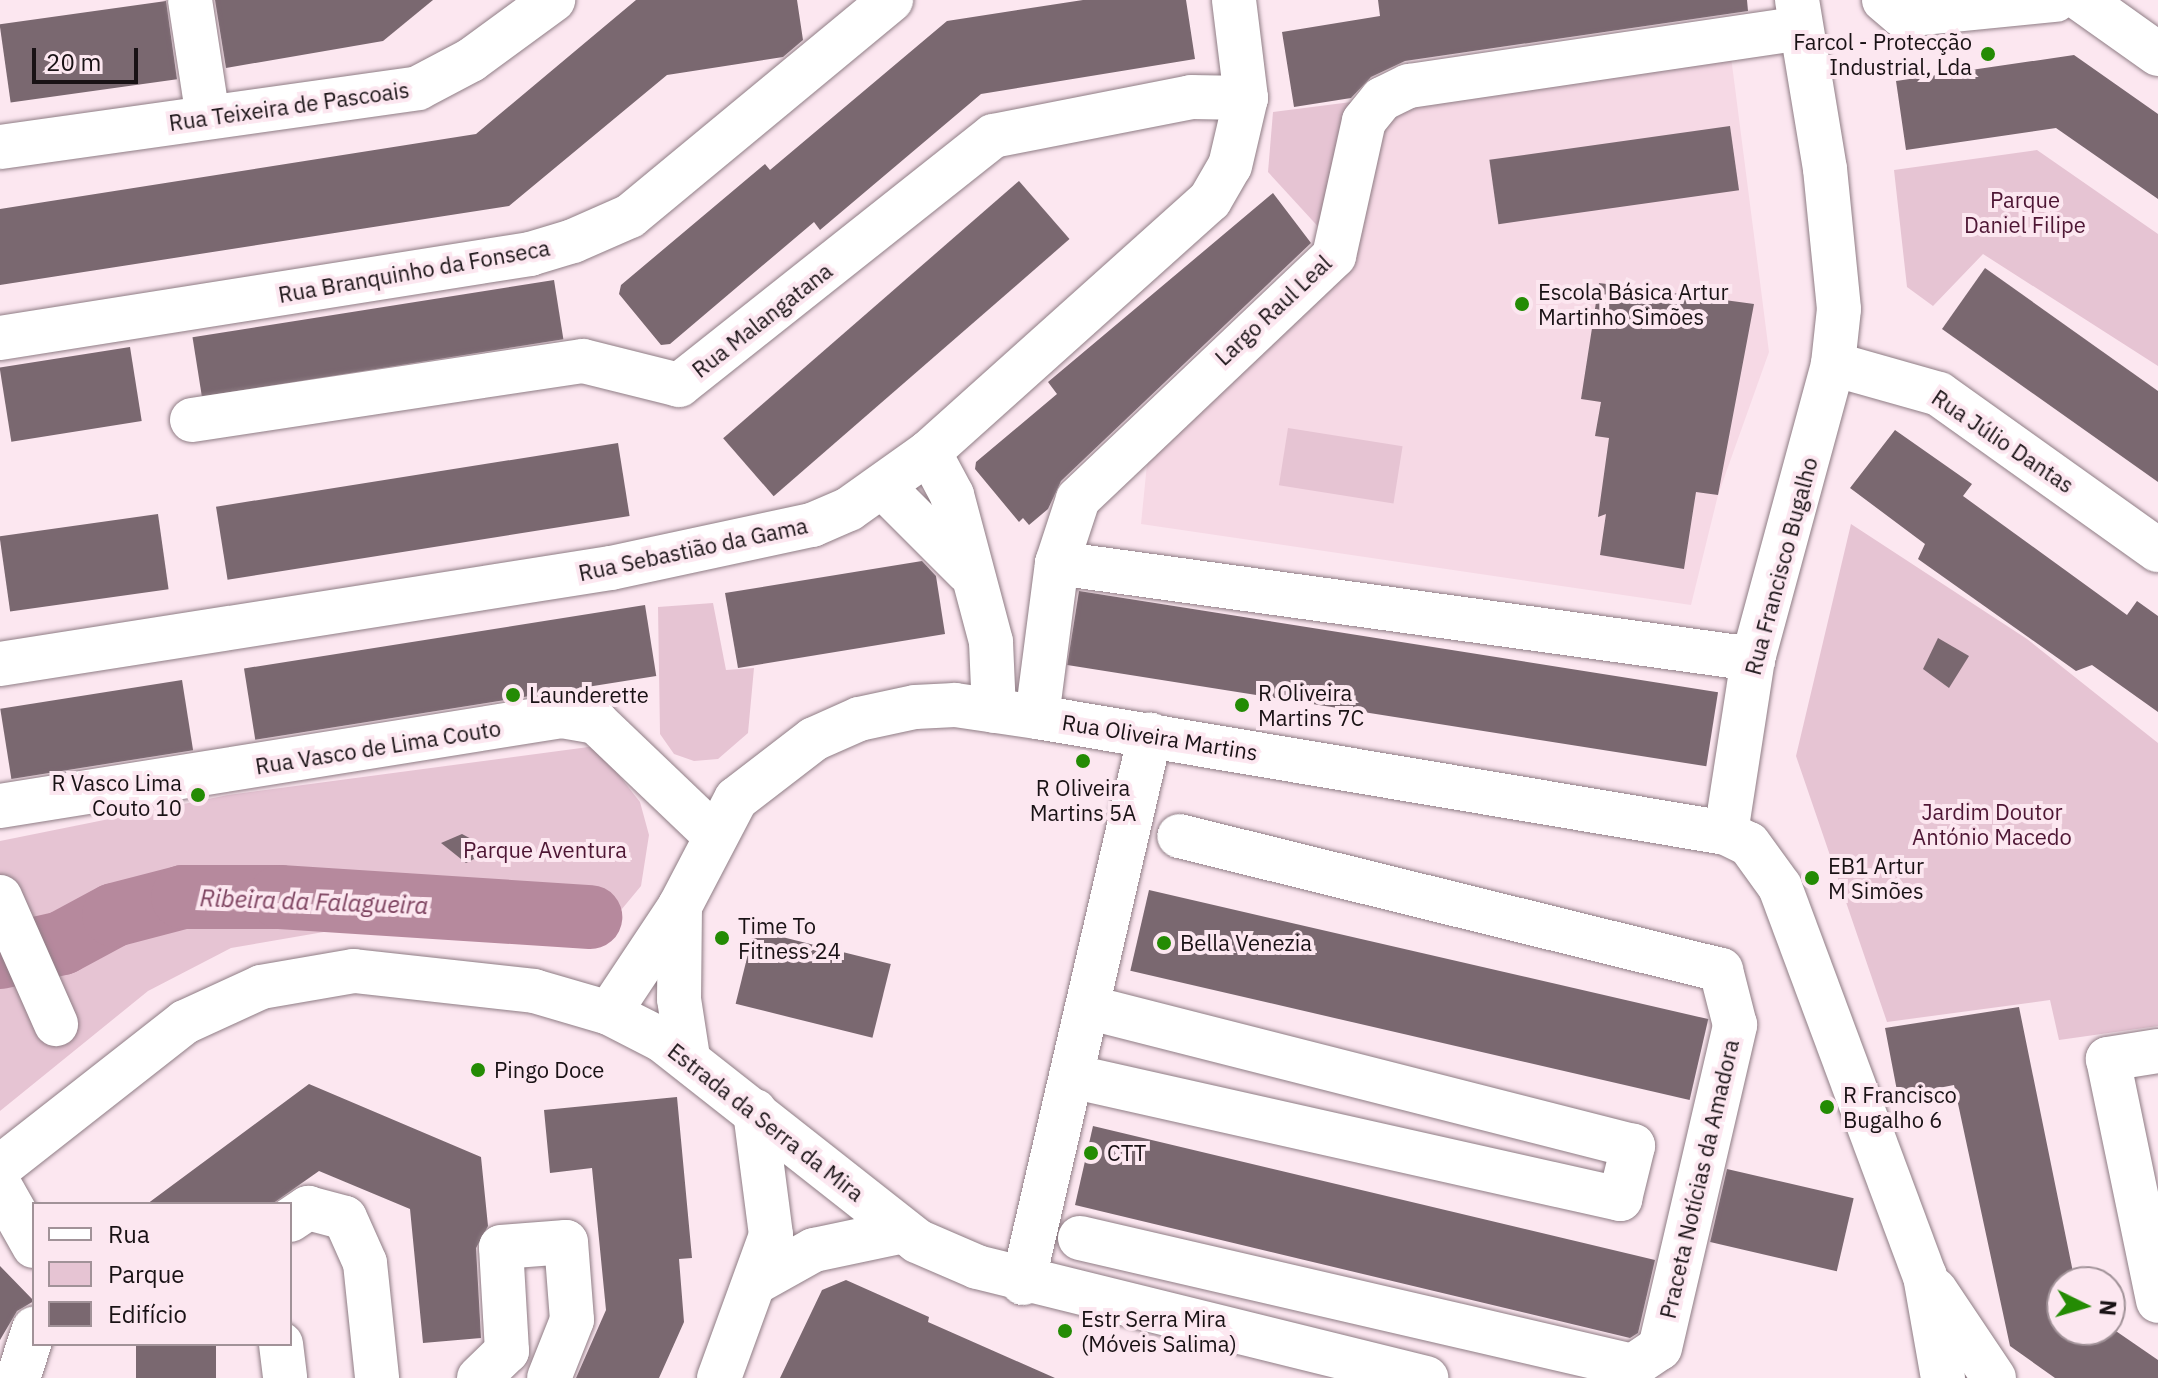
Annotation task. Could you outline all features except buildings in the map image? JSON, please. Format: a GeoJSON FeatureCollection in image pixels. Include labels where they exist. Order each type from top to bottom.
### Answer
{"type":"FeatureCollection","features":[{"type":"Feature","properties":{"kind":"street"},"geometry":{"type":"LineString","coordinates":[[190,0],[208,117]]}},
{"type":"Feature","properties":{"kind":"street","name":"Rua Teixeira de Pascoais"},"geometry":{"type":"LineString","coordinates":[[0,147],[418,88],[471,60],[553,0]]}},
{"type":"Feature","properties":{"kind":"street","name":"Rua Branquinho da Fonseca"},"geometry":{"type":"LineString","coordinates":[[0,338],[530,254],[573,241],[630,216],[891,0]]}},
{"type":"Feature","properties":{"kind":"street","name":"Rua Sebastião da Gama"},"geometry":{"type":"LineString","coordinates":[[0,664],[611,568],[812,525],[885,489],[1192,221],[1230,166],[1246,98],[1234,0]]}},
{"type":"Feature","properties":{"kind":"street"},"geometry":{"type":"LineString","coordinates":[[1884,0],[1902,15],[2055,0]]}},
{"type":"Feature","properties":{"kind":"street"},"geometry":{"type":"LineString","coordinates":[[2082,0],[2158,54]]}},
{"type":"Feature","properties":{"kind":"street","name":"Rua Francisco Bugalho"},"geometry":{"type":"LineString","coordinates":[[1726,833],[1753,659],[1833,364],[1838,272],[1799,14]]}},
{"type":"Feature","properties":{"kind":"street","name":"Largo Raul Leal"},"geometry":{"type":"LineString","coordinates":[[1037,717],[1057,563],[1078,499],[1334,256],[1364,121],[1382,99],[1409,86],[1799,14]]}},
{"type":"Feature","properties":{"kind":"street","name":"Rua Malangatana"},"geometry":{"type":"LineString","coordinates":[[192,420],[583,361],[679,385],[993,136],[1191,97],[1246,98]]}},
{"type":"Feature","properties":{"kind":"street","name":"Rua Júlio Dantas"},"geometry":{"type":"LineString","coordinates":[[1833,364],[1939,394],[2158,550]]}},
{"type":"Feature","properties":{"kind":"street"},"geometry":{"type":"LineString","coordinates":[[929,452],[952,495],[969,572],[991,642],[994,711]]}},
{"type":"Feature","properties":{"kind":"street"},"geometry":{"type":"LineString","coordinates":[[885,489],[969,572]]}},
{"type":"Feature","properties":{"kind":"street"},"geometry":{"type":"LineString","coordinates":[[1057,563],[1753,659]]}},
{"type":"Feature","properties":{"kind":"street","name":"Rua Oliveira Martins"},"geometry":{"type":"LineString","coordinates":[[609,1013],[680,906],[713,834],[736,799],[780,760],[859,719],[915,707],[994,711],[1037,717],[1726,833]]}},
{"type":"Feature","properties":{"kind":"street","name":"Rua Vasco de Lima Couto"},"geometry":{"type":"LineString","coordinates":[[0,806],[562,716],[596,722],[713,834]]}},
{"type":"Feature","properties":{"kind":"street"},"geometry":{"type":"LineString","coordinates":[[1023,1283],[1150,735]]}},
{"type":"Feature","properties":{"kind":"street"},"geometry":{"type":"LineString","coordinates":[[1726,833],[1749,844],[1780,887],[1925,1276],[1943,1378]]}},
{"type":"Feature","properties":{"kind":"street","name":"Praceta Notícias da Amadora"},"geometry":{"type":"LineString","coordinates":[[1080,1238],[1633,1366],[1660,1348],[1735,1025],[1721,970],[1179,836]]}},
{"type":"Feature","properties":{"kind":"street","name":"Rua Oliveira Martins"},"geometry":{"type":"LineString","coordinates":[[680,906],[679,999],[688,1057]]}},
{"type":"Feature","properties":{"kind":"street"},"geometry":{"type":"LineString","coordinates":[[6,912],[56,1024]]}},
{"type":"Feature","properties":{"kind":"street","name":"Estrada da Serra da Mira"},"geometry":{"type":"LineString","coordinates":[[0,1167],[185,1022],[237,995],[287,980],[354,971],[407,973],[534,991],[609,1013],[688,1057],[904,1231],[1023,1283],[1426,1378]]}},
{"type":"Feature","properties":{"kind":"street"},"geometry":{"type":"LineString","coordinates":[[1071,1076],[1620,1199],[1633,1146],[1087,1007]]}},
{"type":"Feature","properties":{"kind":"street"},"geometry":{"type":"LineString","coordinates":[[2158,1051],[2108,1059],[2158,1301]]}},
{"type":"Feature","properties":{"kind":"street"},"geometry":{"type":"LineString","coordinates":[[719,1378],[760,1280],[771,1235],[755,1111]]}},
{"type":"Feature","properties":{"kind":"street"},"geometry":{"type":"LineString","coordinates":[[0,1186],[32,1242]]}},
{"type":"Feature","properties":{"kind":"street"},"geometry":{"type":"LineString","coordinates":[[292,1219],[308,1208],[345,1218],[365,1263],[377,1378]]}},
{"type":"Feature","properties":{"kind":"street"},"geometry":{"type":"LineString","coordinates":[[760,1280],[814,1250],[904,1231]]}},
{"type":"Feature","properties":{"kind":"street"},"geometry":{"type":"LineString","coordinates":[[479,1378],[507,1351],[501,1247],[566,1242],[572,1320],[549,1378]]}},
{"type":"Feature","properties":{"kind":"street"},"geometry":{"type":"LineString","coordinates":[[1182,1319],[1198,1265]]}},
{"type":"Feature","properties":{"kind":"street"},"geometry":{"type":"LineString","coordinates":[[1925,1276],[1994,1378]]}},
{"type":"Feature","properties":{"kind":"street"},"geometry":{"type":"LineString","coordinates":[[18,1378],[32,1335]]}},
{"type":"Feature","properties":{"kind":"street"},"geometry":{"type":"LineString","coordinates":[[281,1346],[285,1378]]}},
{"type":"Feature","properties":{"kind":"shaded area","name":"Escola Básica Artur Martinho Simões"},"geometry":{"type":"Polygon","coordinates":[[[1729,41],[1769,352],[1718,495],[1691,605],[1141,524],[1151,424],[1334,256],[1382,99],[1729,41]]]}},
{"type":"Feature","properties":{"kind":"green space"},"geometry":{"type":"Polygon","coordinates":[[[1359,101],[1323,232],[1268,172],[1273,112],[1359,101]]]}},
{"type":"Feature","properties":{"kind":"green space","name":"Parque Daniel Filipe"},"geometry":{"type":"Polygon","coordinates":[[[2037,150],[2158,234],[2158,366],[1983,254],[1933,306],[1907,287],[1894,170],[2037,150]]]}},
{"type":"Feature","properties":{"kind":"green space"},"geometry":{"type":"Polygon","coordinates":[[[1288,428],[1403,446],[1393,503],[1279,485],[1288,428]]]}},
{"type":"Feature","properties":{"kind":"green space","name":"Jardim Doutor António Macedo"},"geometry":{"type":"Polygon","coordinates":[[[1851,524],[2027,639],[2158,743],[2158,1026],[2059,1040],[2050,1000],[1887,1022],[1796,756],[1851,524]]]}},
{"type":"Feature","properties":{"kind":"green space"},"geometry":{"type":"Polygon","coordinates":[[[713,603],[726,670],[754,668],[748,733],[718,759],[694,761],[674,754],[660,734],[658,607],[713,603]]]}},
{"type":"Feature","properties":{"kind":"green space","name":"Parque Aventura"},"geometry":{"type":"Polygon","coordinates":[[[596,746],[640,802],[649,835],[641,886],[602,933],[571,947],[347,928],[231,948],[148,991],[0,1111],[0,841],[228,795],[596,746]]]}},
{"type":"Feature","properties":{"kind":"waterway","name":"Ribeira da Falagueira"},"geometry":{"type":"LineString","coordinates":[[0,957],[62,943],[114,915],[183,897],[280,897],[590,917]]}},
{"type":"Feature","properties":{"kind":"place","name":"Farcol - Protecção Industrial, Lda"},"geometry":{"type":"Point","coordinates":[1988,54]}},
{"type":"Feature","properties":{"kind":"place","name":"Escola Básica Artur Martinho Simões"},"geometry":{"type":"Point","coordinates":[1522,304]}},
{"type":"Feature","properties":{"kind":"place","name":"Launderette"},"geometry":{"type":"Point","coordinates":[513,695]}},
{"type":"Feature","properties":{"kind":"place","name":"R Oliveira Martins 7C"},"geometry":{"type":"Point","coordinates":[1242,705]}},
{"type":"Feature","properties":{"kind":"place","name":"R Oliveira Martins 5A"},"geometry":{"type":"Point","coordinates":[1083,761]}},
{"type":"Feature","properties":{"kind":"place","name":"R Vasco Lima Couto 10"},"geometry":{"type":"Point","coordinates":[198,795]}},
{"type":"Feature","properties":{"kind":"place","name":"EB1 Artur M Simões"},"geometry":{"type":"Point","coordinates":[1812,878]}},
{"type":"Feature","properties":{"kind":"place","name":"Time To Fitness 24"},"geometry":{"type":"Point","coordinates":[722,938]}},
{"type":"Feature","properties":{"kind":"place","name":"Bella Venezia"},"geometry":{"type":"Point","coordinates":[1164,943]}},
{"type":"Feature","properties":{"kind":"place","name":"Pingo Doce"},"geometry":{"type":"Point","coordinates":[478,1070]}},
{"type":"Feature","properties":{"kind":"place","name":"R Francisco Bugalho 6"},"geometry":{"type":"Point","coordinates":[1827,1107]}},
{"type":"Feature","properties":{"kind":"place","name":"CTT"},"geometry":{"type":"Point","coordinates":[1091,1153]}},
{"type":"Feature","properties":{"kind":"place","name":"Estr Serra Mira (Móveis Salima)"},"geometry":{"type":"Point","coordinates":[1065,1331]}}]}
